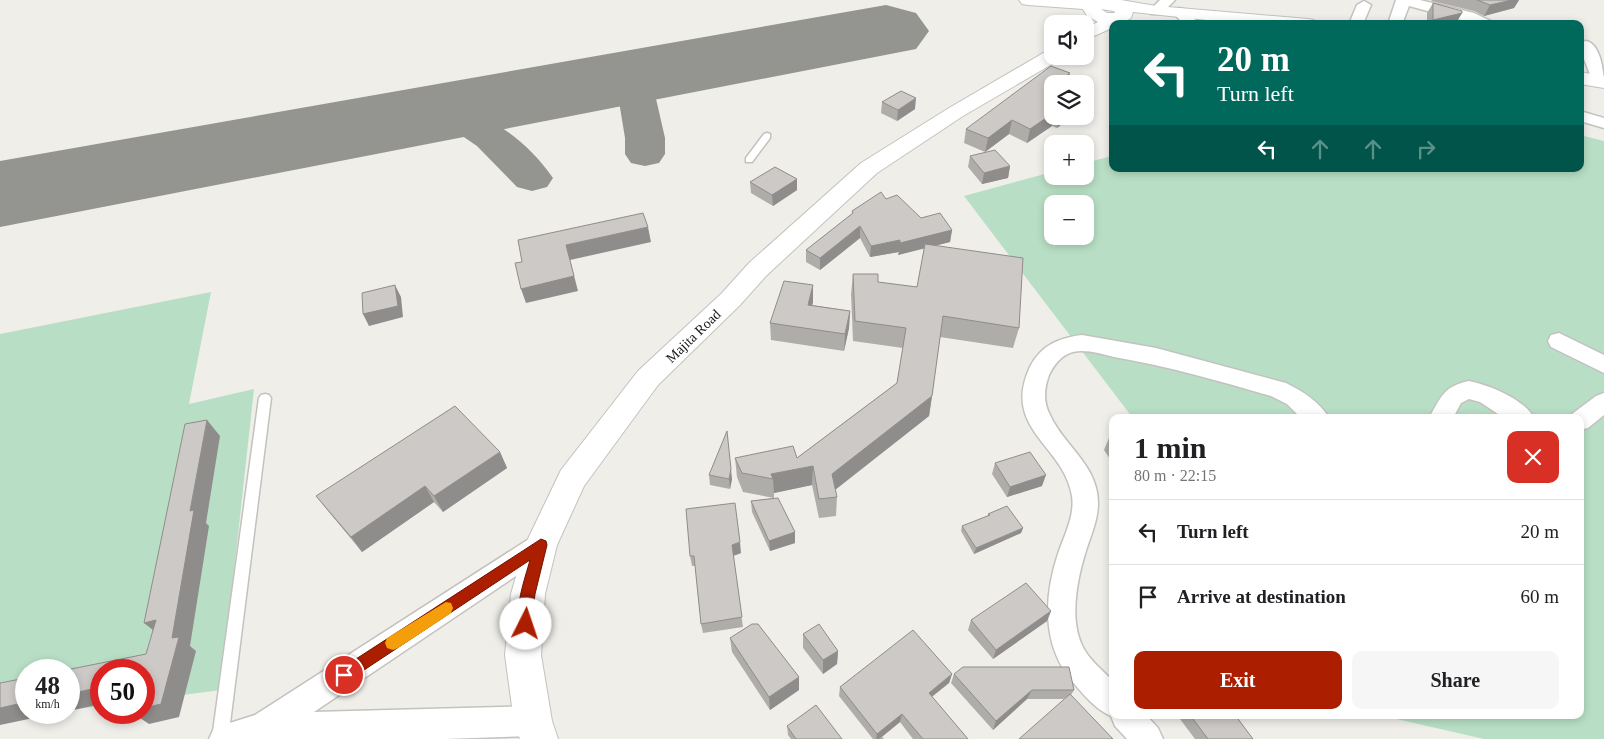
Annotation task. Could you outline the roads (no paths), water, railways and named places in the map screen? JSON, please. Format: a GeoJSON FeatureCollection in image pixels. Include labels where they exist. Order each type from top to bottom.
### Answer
{"type":"FeatureCollection","features":[{"type":"Feature","properties":{"kind":"main road"},"geometry":{"type":"LineString","coordinates":[[1028,0],[1070,4],[1103,17],[1168,8],[1273,20]]}},
{"type":"Feature","properties":{"kind":"main road","name":"Majita Road"},"geometry":{"type":"LineString","coordinates":[[536,730],[524,655],[528,594],[541,545],[572,479],[648,378],[731,299],[758,269],[869,168],[956,112],[1044,61]]}},
{"type":"Feature","properties":{"kind":"main road"},"geometry":{"type":"LineString","coordinates":[[1584,79],[1602,82]]}},
{"type":"Feature","properties":{"kind":"street"},"geometry":{"type":"LineString","coordinates":[[1396,20],[1403,0],[1480,20]]}},
{"type":"Feature","properties":{"kind":"street"},"geometry":{"type":"LineString","coordinates":[[1358,20],[1364,5]]}},
{"type":"Feature","properties":{"kind":"street"},"geometry":{"type":"LineString","coordinates":[[1168,8],[1187,20]]}},
{"type":"Feature","properties":{"kind":"street"},"geometry":{"type":"LineString","coordinates":[[1586,45],[1602,82]]}},
{"type":"Feature","properties":{"kind":"street"},"geometry":{"type":"LineString","coordinates":[[1584,117],[1604,123]]}},
{"type":"Feature","properties":{"kind":"street"},"geometry":{"type":"LineString","coordinates":[[1559,341],[1604,365]]}},
{"type":"Feature","properties":{"kind":"street"},"geometry":{"type":"LineString","coordinates":[[1109,698],[1088,676],[1070,653],[1064,633],[1063,601],[1071,558],[1084,517],[1085,496],[1080,477],[1048,436],[1038,418],[1033,400],[1036,376],[1047,357],[1056,349],[1082,343],[1156,356],[1278,389],[1294,398],[1312,414]]}},
{"type":"Feature","properties":{"kind":"street"},"geometry":{"type":"LineString","coordinates":[[1443,414],[1453,397],[1467,390],[1480,391],[1516,414]]}},
{"type":"Feature","properties":{"kind":"street"},"geometry":{"type":"LineString","coordinates":[[1584,418],[1604,402]]}},
{"type":"Feature","properties":{"kind":"street"},"geometry":{"type":"LineString","coordinates":[[262,729],[541,545]]}},
{"type":"Feature","properties":{"kind":"street"},"geometry":{"type":"LineString","coordinates":[[1130,719],[1147,739]]}},
{"type":"Feature","properties":{"kind":"street"},"geometry":{"type":"LineString","coordinates":[[225,739],[262,729],[536,730]]}},
{"type":"Feature","properties":{"kind":"lane"},"geometry":{"type":"LineString","coordinates":[[749,160],[767,136]]}},
{"type":"Feature","properties":{"kind":"lane"},"geometry":{"type":"LineString","coordinates":[[220,739],[264,398]]}}]}
